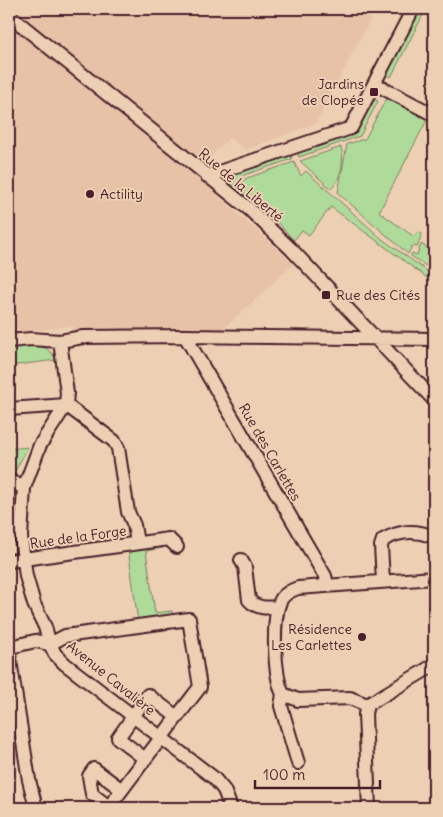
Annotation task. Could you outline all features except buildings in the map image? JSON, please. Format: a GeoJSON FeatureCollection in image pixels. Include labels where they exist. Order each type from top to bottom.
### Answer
{"type":"FeatureCollection","features":[{"type":"Feature","properties":{"kind":"street"},"geometry":{"type":"LineString","coordinates":[[207,176],[351,128],[413,9]]}},
{"type":"Feature","properties":{"kind":"street","name":"Rue de la Liberté"},"geometry":{"type":"LineString","coordinates":[[9,15],[249,209],[291,249],[434,400]]}},
{"type":"Feature","properties":{"kind":"street"},"geometry":{"type":"LineString","coordinates":[[375,84],[434,115]]}},
{"type":"Feature","properties":{"kind":"street"},"geometry":{"type":"LineString","coordinates":[[9,341],[31,339],[60,341],[83,337],[186,336],[377,340],[434,339]]}},
{"type":"Feature","properties":{"kind":"street","name":"Rue des Carlettes"},"geometry":{"type":"LineString","coordinates":[[186,336],[328,584]]}},
{"type":"Feature","properties":{"kind":"street"},"geometry":{"type":"LineString","coordinates":[[9,409],[66,405],[67,393],[60,341]]}},
{"type":"Feature","properties":{"kind":"street","name":"Avenue Cavalière"},"geometry":{"type":"LineString","coordinates":[[66,405],[40,445],[24,488],[21,524],[23,560],[29,589],[50,644],[55,654],[65,664],[214,778],[224,790],[231,808]]}},
{"type":"Feature","properties":{"kind":"street","name":"Rue de la Forge"},"geometry":{"type":"LineString","coordinates":[[66,405],[114,441],[118,448],[128,512],[134,525],[136,543]]}},
{"type":"Feature","properties":{"kind":"street"},"geometry":{"type":"LineString","coordinates":[[9,480],[24,488]]}},
{"type":"Feature","properties":{"kind":"street"},"geometry":{"type":"LineString","coordinates":[[383,581],[381,546],[383,540],[402,532],[414,531],[431,536]]}},
{"type":"Feature","properties":{"kind":"street","name":"Rue de la Forge"},"geometry":{"type":"LineString","coordinates":[[9,561],[169,539],[176,546]]}},
{"type":"Feature","properties":{"kind":"street"},"geometry":{"type":"LineString","coordinates":[[242,560],[245,566],[249,600],[253,604],[266,608],[278,607]]}},
{"type":"Feature","properties":{"kind":"street"},"geometry":{"type":"LineString","coordinates":[[298,762],[281,706],[283,694],[278,682],[275,624],[278,607],[282,598],[298,588],[328,584],[434,578]]}},
{"type":"Feature","properties":{"kind":"street"},"geometry":{"type":"LineString","coordinates":[[36,808],[28,780],[9,654],[11,647],[18,643],[35,641],[50,644],[65,636],[189,618],[200,687],[122,790]]}},
{"type":"Feature","properties":{"kind":"street"},"geometry":{"type":"LineString","coordinates":[[369,808],[364,714],[367,705],[434,665]]}},
{"type":"Feature","properties":{"kind":"street"},"geometry":{"type":"LineString","coordinates":[[283,694],[298,700],[350,698],[367,705]]}},
{"type":"Feature","properties":{"kind":"street"},"geometry":{"type":"LineString","coordinates":[[145,759],[118,738],[148,695],[177,717]]}},
{"type":"Feature","properties":{"kind":"shaded area"},"geometry":{"type":"Polygon","coordinates":[[[9,9],[376,9],[316,123],[246,150],[229,138],[194,174],[294,264],[221,331],[72,331],[71,326],[9,333],[9,9]]]}},
{"type":"Feature","properties":{"kind":"green space"},"geometry":{"type":"Polygon","coordinates":[[[418,9],[426,9],[391,77],[385,73],[418,9]]]}},
{"type":"Feature","properties":{"kind":"green space"},"geometry":{"type":"Polygon","coordinates":[[[387,97],[428,118],[379,212],[413,236],[419,232],[422,234],[417,247],[412,246],[408,254],[338,193],[347,144],[365,139],[387,97]]]}},
{"type":"Feature","properties":{"kind":"green space"},"geometry":{"type":"Polygon","coordinates":[[[372,99],[378,101],[360,136],[299,157],[297,151],[351,131],[372,99]]]}},
{"type":"Feature","properties":{"kind":"green space"},"geometry":{"type":"Polygon","coordinates":[[[341,147],[343,157],[341,169],[331,189],[300,161],[341,147]]]}},
{"type":"Feature","properties":{"kind":"green space"},"geometry":{"type":"Polygon","coordinates":[[[290,152],[292,159],[244,175],[233,187],[231,183],[234,173],[290,152]]]}},
{"type":"Feature","properties":{"kind":"green space"},"geometry":{"type":"Polygon","coordinates":[[[294,162],[301,176],[306,171],[382,239],[434,276],[434,283],[331,207],[309,235],[302,230],[294,240],[273,218],[236,187],[247,178],[294,162]]]}},
{"type":"Feature","properties":{"kind":"green space"},"geometry":{"type":"Polygon","coordinates":[[[421,244],[434,252],[434,271],[411,256],[412,253],[417,255],[421,244]]]}},
{"type":"Feature","properties":{"kind":"green space"},"geometry":{"type":"Polygon","coordinates":[[[30,344],[42,346],[56,360],[9,366],[9,345],[30,344]]]}},
{"type":"Feature","properties":{"kind":"green space"},"geometry":{"type":"Polygon","coordinates":[[[28,447],[15,471],[9,467],[9,449],[28,447]]]}},
{"type":"Feature","properties":{"kind":"green space"},"geometry":{"type":"Polygon","coordinates":[[[162,543],[163,548],[146,551],[155,613],[172,611],[173,617],[138,622],[128,548],[162,543]]]}},
{"type":"Feature","properties":{"kind":"place","name":"Jardins de Clopée"},"geometry":{"type":"Point","coordinates":[374,92]}},
{"type":"Feature","properties":{"kind":"place","name":"Actility"},"geometry":{"type":"Point","coordinates":[90,194]}},
{"type":"Feature","properties":{"kind":"place","name":"Rue des Cités"},"geometry":{"type":"Point","coordinates":[326,295]}},
{"type":"Feature","properties":{"kind":"place","name":"Résidence Les Carlettes"},"geometry":{"type":"Point","coordinates":[362,637]}}]}
